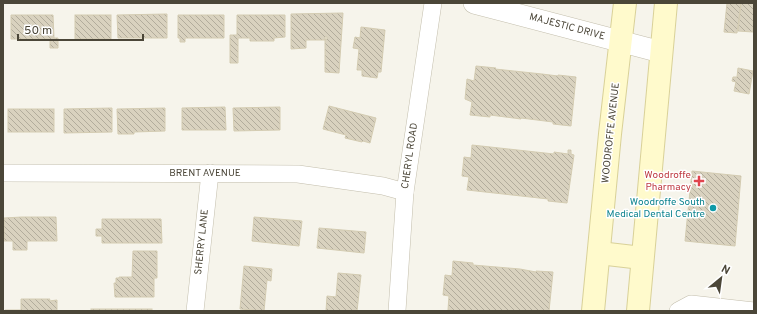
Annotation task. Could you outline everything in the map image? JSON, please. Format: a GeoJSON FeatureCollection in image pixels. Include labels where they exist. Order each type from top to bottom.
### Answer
{"type":"FeatureCollection","features":[{"type":"Feature","properties":{"kind":"main road","name":"WOODROFFE AVENUE"},"geometry":{"type":"LineString","coordinates":[[593,311],[610,134],[625,3]]}},
{"type":"Feature","properties":{"kind":"main road"},"geometry":{"type":"LineString","coordinates":[[638,311],[666,3]]}},
{"type":"Feature","properties":{"kind":"main road"},"geometry":{"type":"LineString","coordinates":[[599,253],[642,258]]}},
{"type":"Feature","properties":{"kind":"street","name":"CHERYL ROAD"},"geometry":{"type":"LineString","coordinates":[[397,311],[405,192],[433,3]]}},
{"type":"Feature","properties":{"kind":"street","name":"MAJESTIC DRIVE"},"geometry":{"type":"LineString","coordinates":[[474,3],[661,52]]}},
{"type":"Feature","properties":{"kind":"street","name":"BRENT AVENUE"},"geometry":{"type":"LineString","coordinates":[[3,173],[210,172],[298,174],[383,186],[405,192]]}},
{"type":"Feature","properties":{"kind":"street","name":"SHERRY LANE"},"geometry":{"type":"LineString","coordinates":[[195,311],[210,172]]}},
{"type":"Feature","properties":{"kind":"street"},"geometry":{"type":"LineString","coordinates":[[678,311],[691,304],[754,311]]}},
{"type":"Feature","properties":{"kind":"building"},"geometry":{"type":"Polygon","coordinates":[[[727,3],[741,3],[737,33],[724,32],[727,3]]]}},
{"type":"Feature","properties":{"kind":"building"},"geometry":{"type":"Polygon","coordinates":[[[741,3],[754,3],[753,32],[738,31],[741,3]]]}},
{"type":"Feature","properties":{"kind":"building"},"geometry":{"type":"Polygon","coordinates":[[[343,13],[339,73],[325,72],[325,40],[306,40],[306,48],[291,49],[291,14],[343,13]]]}},
{"type":"Feature","properties":{"kind":"building"},"geometry":{"type":"Polygon","coordinates":[[[167,14],[167,38],[118,38],[117,15],[167,14]]]}},
{"type":"Feature","properties":{"kind":"building"},"geometry":{"type":"Polygon","coordinates":[[[11,15],[53,15],[54,38],[58,38],[58,48],[50,48],[50,39],[11,39],[11,15]]]}},
{"type":"Feature","properties":{"kind":"building"},"geometry":{"type":"Polygon","coordinates":[[[75,15],[111,15],[111,39],[75,39],[75,15]]]}},
{"type":"Feature","properties":{"kind":"building"},"geometry":{"type":"Polygon","coordinates":[[[178,15],[224,15],[224,38],[185,38],[185,42],[180,42],[180,38],[178,38],[178,15]]]}},
{"type":"Feature","properties":{"kind":"building"},"geometry":{"type":"Polygon","coordinates":[[[237,15],[285,15],[285,37],[274,38],[274,41],[250,41],[250,38],[238,38],[238,63],[230,63],[230,35],[237,35],[237,15]]]}},
{"type":"Feature","properties":{"kind":"building"},"geometry":{"type":"Polygon","coordinates":[[[361,27],[385,30],[381,72],[378,72],[377,78],[362,76],[362,70],[357,70],[359,49],[353,48],[355,37],[360,38],[361,27]]]}},
{"type":"Feature","properties":{"kind":"building"},"geometry":{"type":"Polygon","coordinates":[[[476,66],[576,77],[571,126],[521,118],[470,115],[472,102],[465,99],[467,79],[474,81],[476,66]]]}},
{"type":"Feature","properties":{"kind":"building"},"geometry":{"type":"Polygon","coordinates":[[[738,68],[753,71],[749,94],[734,91],[736,82],[732,81],[733,77],[737,77],[738,68]]]}},
{"type":"Feature","properties":{"kind":"building"},"geometry":{"type":"Polygon","coordinates":[[[329,106],[376,118],[370,143],[345,138],[346,135],[323,129],[329,106]]]}},
{"type":"Feature","properties":{"kind":"building"},"geometry":{"type":"Polygon","coordinates":[[[225,107],[226,130],[182,130],[182,108],[225,107]]]}},
{"type":"Feature","properties":{"kind":"building"},"geometry":{"type":"Polygon","coordinates":[[[280,107],[280,130],[234,131],[233,108],[280,107]]]}},
{"type":"Feature","properties":{"kind":"building"},"geometry":{"type":"Polygon","coordinates":[[[112,108],[112,132],[64,133],[64,109],[112,108]]]}},
{"type":"Feature","properties":{"kind":"building"},"geometry":{"type":"Polygon","coordinates":[[[165,108],[165,131],[118,134],[117,109],[165,108]]]}},
{"type":"Feature","properties":{"kind":"building"},"geometry":{"type":"Polygon","coordinates":[[[8,109],[54,109],[54,132],[8,132],[8,109]]]}},
{"type":"Feature","properties":{"kind":"building"},"geometry":{"type":"Polygon","coordinates":[[[472,145],[554,154],[554,152],[568,154],[568,150],[571,150],[571,154],[574,155],[567,203],[548,201],[548,199],[467,190],[469,177],[462,176],[464,157],[471,158],[472,145]]]}},
{"type":"Feature","properties":{"kind":"building","name":"Woodroffe South Medical Dental Centre"},"geometry":{"type":"Polygon","coordinates":[[[692,171],[741,176],[735,246],[685,241],[692,171]]]}},
{"type":"Feature","properties":{"kind":"building"},"geometry":{"type":"Polygon","coordinates":[[[56,217],[57,241],[27,241],[27,250],[13,250],[13,241],[4,241],[4,218],[56,217]]]}},
{"type":"Feature","properties":{"kind":"building"},"geometry":{"type":"Polygon","coordinates":[[[254,217],[302,221],[299,246],[252,241],[254,217]]]}},
{"type":"Feature","properties":{"kind":"building"},"geometry":{"type":"Polygon","coordinates":[[[102,219],[161,219],[162,243],[102,243],[102,236],[96,236],[96,229],[102,229],[102,219]]]}},
{"type":"Feature","properties":{"kind":"building"},"geometry":{"type":"Polygon","coordinates":[[[319,228],[366,232],[364,253],[317,248],[319,228]]]}},
{"type":"Feature","properties":{"kind":"building"},"geometry":{"type":"Polygon","coordinates":[[[133,251],[157,251],[157,278],[154,278],[154,297],[115,297],[114,283],[116,283],[116,278],[132,277],[133,251]]]}},
{"type":"Feature","properties":{"kind":"building"},"geometry":{"type":"Polygon","coordinates":[[[453,261],[473,263],[473,265],[520,269],[536,272],[553,272],[549,311],[448,310],[449,296],[443,295],[445,275],[452,276],[453,261]]]}},
{"type":"Feature","properties":{"kind":"building"},"geometry":{"type":"Polygon","coordinates":[[[244,266],[272,269],[271,281],[267,280],[264,311],[240,309],[244,266]]]}},
{"type":"Feature","properties":{"kind":"building"},"geometry":{"type":"Polygon","coordinates":[[[338,273],[361,275],[357,311],[326,311],[327,296],[336,297],[338,273]]]}},
{"type":"Feature","properties":{"kind":"building"},"geometry":{"type":"Polygon","coordinates":[[[21,299],[50,299],[49,301],[57,300],[57,311],[5,311],[21,310],[21,299]]]}},
{"type":"Feature","properties":{"kind":"building"},"geometry":{"type":"Polygon","coordinates":[[[91,309],[152,309],[152,311],[91,311],[91,309]]]}},
{"type":"Feature","properties":{"kind":"place","name":"Woodroffe Pharmacy"},"geometry":{"type":"Point","coordinates":[699,181]}},
{"type":"Feature","properties":{"kind":"place","name":"Woodroffe South Medical Dental Centre"},"geometry":{"type":"Point","coordinates":[713,208]}}]}
